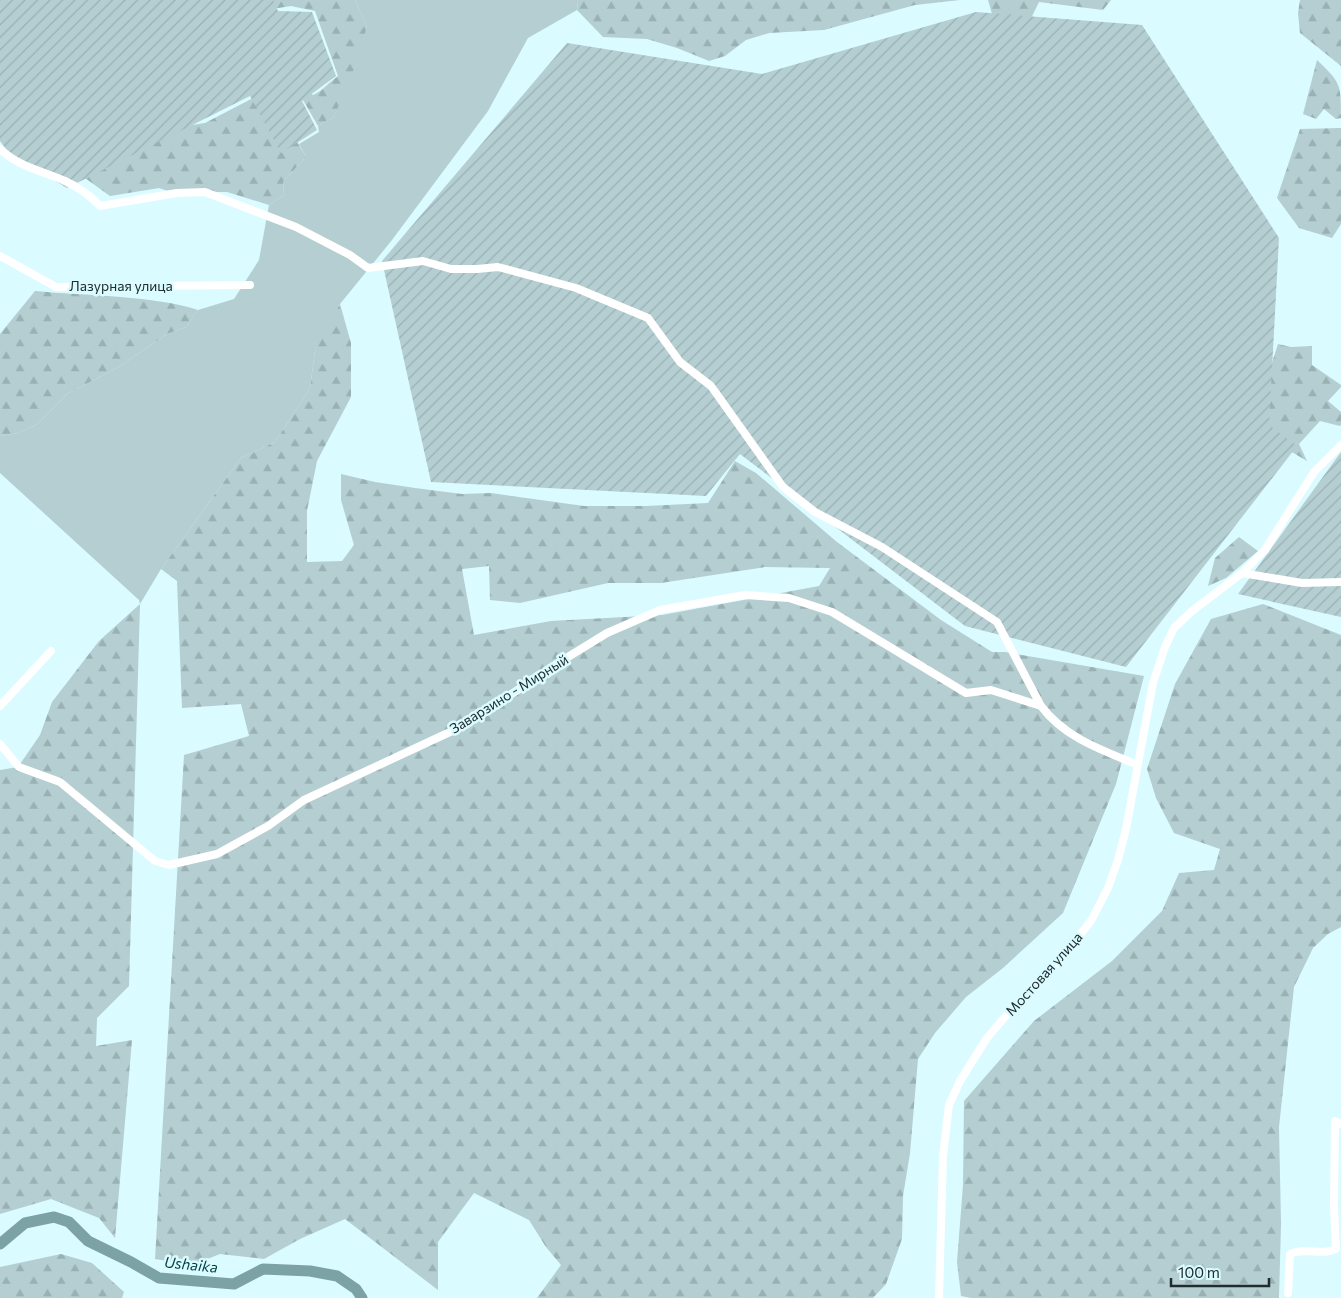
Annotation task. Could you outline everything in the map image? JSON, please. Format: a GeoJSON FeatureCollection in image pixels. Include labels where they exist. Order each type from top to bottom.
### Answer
{"type":"FeatureCollection","features":[{"type":"Feature","properties":{"kind":"street"},"geometry":{"type":"LineString","coordinates":[[0,149],[10,158],[37,172],[66,182],[90,195],[100,206],[177,193],[205,192],[296,227],[350,255],[368,268],[423,261],[452,269],[477,270],[498,267],[576,288],[648,318],[680,362],[711,386],[783,487],[815,512],[882,547],[996,622],[1048,715],[1086,743],[1138,765]]}},
{"type":"Feature","properties":{"kind":"street","name":"Лазурная улица"},"geometry":{"type":"LineString","coordinates":[[0,256],[56,287],[250,285]]}},
{"type":"Feature","properties":{"kind":"street","name":"Мостовая улица"},"geometry":{"type":"LineString","coordinates":[[939,1298],[943,1156],[949,1105],[960,1080],[986,1038],[1052,969],[1091,921],[1108,888],[1126,830],[1153,683],[1165,647],[1174,628],[1192,611],[1242,573],[1265,550],[1314,472],[1341,444]]}},
{"type":"Feature","properties":{"kind":"street"},"geometry":{"type":"LineString","coordinates":[[1242,573],[1302,583],[1341,582]]}},
{"type":"Feature","properties":{"kind":"street","name":"Заварзино - Мирный"},"geometry":{"type":"LineString","coordinates":[[0,744],[19,767],[60,782],[155,861],[168,865],[217,854],[268,826],[304,800],[464,725],[607,633],[660,610],[745,595],[789,598],[832,612],[966,693],[991,690],[1042,706]]}},
{"type":"Feature","properties":{"kind":"street"},"geometry":{"type":"LineString","coordinates":[[0,706],[51,651]]}},
{"type":"Feature","properties":{"kind":"street"},"geometry":{"type":"LineString","coordinates":[[1288,1293],[1290,1254],[1297,1251],[1330,1252],[1336,1249],[1334,1206],[1335,1121],[1341,1124]]}},
{"type":"Feature","properties":{"kind":"green space"},"geometry":{"type":"Polygon","coordinates":[[[0,0],[273,0],[278,11],[312,12],[336,76],[302,101],[317,130],[281,153],[250,96],[67,188],[9,153],[0,141],[0,0]]]}},
{"type":"Feature","properties":{"kind":"green space"},"geometry":{"type":"Polygon","coordinates":[[[260,0],[355,0],[367,27],[356,64],[334,117],[318,126],[299,93],[305,89],[313,95],[338,76],[315,11],[291,6],[272,9],[260,0]]]}},
{"type":"Feature","properties":{"kind":"green space"},"geometry":{"type":"Polygon","coordinates":[[[355,0],[578,0],[577,10],[528,38],[488,111],[392,240],[340,304],[315,351],[310,388],[275,442],[241,458],[161,569],[140,604],[139,600],[0,473],[0,436],[18,433],[36,425],[67,394],[119,367],[167,334],[186,327],[198,310],[234,299],[259,260],[269,205],[284,195],[283,182],[306,157],[299,144],[319,132],[318,126],[334,117],[367,27],[355,0]]]}},
{"type":"Feature","properties":{"kind":"green space"},"geometry":{"type":"Polygon","coordinates":[[[578,0],[960,0],[915,5],[824,30],[769,33],[746,40],[725,56],[709,61],[677,48],[647,39],[603,37],[577,10],[578,0]]]}},
{"type":"Feature","properties":{"kind":"green space"},"geometry":{"type":"Polygon","coordinates":[[[988,0],[1111,0],[1103,10],[1039,2],[1018,45],[997,31],[988,0]]]}},
{"type":"Feature","properties":{"kind":"green space"},"geometry":{"type":"Polygon","coordinates":[[[1300,0],[1341,0],[1341,66],[1300,33],[1298,13],[1300,0]]]}},
{"type":"Feature","properties":{"kind":"green space"},"geometry":{"type":"Polygon","coordinates":[[[976,12],[1142,25],[1279,238],[1269,425],[1297,446],[1126,667],[965,626],[740,454],[706,496],[431,482],[382,261],[567,43],[762,74],[976,12]]]}},
{"type":"Feature","properties":{"kind":"green space"},"geometry":{"type":"Polygon","coordinates":[[[1317,60],[1331,74],[1338,85],[1341,98],[1341,118],[1336,119],[1324,109],[1316,119],[1303,114],[1317,60]]]}},
{"type":"Feature","properties":{"kind":"green space"},"geometry":{"type":"Polygon","coordinates":[[[257,96],[287,124],[306,157],[283,182],[284,195],[269,205],[227,192],[171,192],[159,188],[110,196],[78,173],[172,128],[205,123],[257,96]]]}},
{"type":"Feature","properties":{"kind":"green space"},"geometry":{"type":"Polygon","coordinates":[[[1341,128],[1341,224],[1332,238],[1299,228],[1277,198],[1300,129],[1341,128]]]}},
{"type":"Feature","properties":{"kind":"green space"},"geometry":{"type":"Polygon","coordinates":[[[35,291],[160,301],[198,310],[186,327],[167,334],[119,367],[67,394],[36,425],[18,433],[0,436],[0,334],[35,291]]]}},
{"type":"Feature","properties":{"kind":"green space"},"geometry":{"type":"Polygon","coordinates":[[[340,304],[351,343],[351,397],[317,461],[307,511],[307,562],[342,561],[354,545],[341,500],[341,474],[375,482],[462,494],[491,493],[584,506],[646,506],[708,503],[735,461],[756,473],[837,542],[941,620],[992,652],[1005,652],[1144,676],[1116,784],[1063,913],[1003,968],[966,997],[935,1033],[918,1059],[910,1153],[903,1196],[902,1239],[886,1284],[873,1298],[537,1298],[561,1265],[546,1247],[529,1220],[474,1193],[438,1242],[438,1290],[345,1219],[300,1239],[264,1259],[220,1254],[192,1265],[155,1259],[184,755],[249,736],[241,704],[182,708],[177,581],[161,569],[241,458],[275,442],[310,388],[315,351],[340,304]],[[489,566],[462,569],[474,635],[551,621],[662,615],[819,586],[830,568],[765,567],[661,583],[608,583],[520,603],[490,600],[489,566]]]}},
{"type":"Feature","properties":{"kind":"green space"},"geometry":{"type":"Polygon","coordinates":[[[1278,344],[1291,347],[1312,346],[1312,365],[1341,385],[1328,401],[1341,412],[1341,425],[1320,421],[1299,444],[1307,461],[1251,428],[1278,344]]]}},
{"type":"Feature","properties":{"kind":"green space"},"geometry":{"type":"Polygon","coordinates":[[[1341,452],[1341,617],[1238,594],[1341,452]]]}},
{"type":"Feature","properties":{"kind":"green space"},"geometry":{"type":"Polygon","coordinates":[[[1239,537],[1258,551],[1226,578],[1208,586],[1215,558],[1239,537]]]}},
{"type":"Feature","properties":{"kind":"green space"},"geometry":{"type":"Polygon","coordinates":[[[140,604],[129,986],[97,1018],[96,1046],[132,1040],[115,1238],[99,1218],[51,1199],[0,1214],[0,770],[18,767],[40,735],[52,702],[99,641],[140,604]]]}},
{"type":"Feature","properties":{"kind":"green space"},"geometry":{"type":"Polygon","coordinates":[[[1263,604],[1341,635],[1341,927],[1328,934],[1313,948],[1294,987],[1279,1127],[1281,1224],[1279,1298],[971,1298],[961,1296],[957,1262],[963,1185],[964,1101],[1034,1021],[1112,961],[1162,911],[1179,873],[1214,870],[1220,849],[1174,833],[1156,798],[1147,769],[1175,684],[1211,619],[1263,604]]]}},
{"type":"Feature","properties":{"kind":"green space"},"geometry":{"type":"Polygon","coordinates":[[[61,1254],[92,1263],[124,1292],[122,1298],[0,1298],[0,1267],[61,1254]]]}},
{"type":"Feature","properties":{"kind":"waterway","name":"Ushaika"},"geometry":{"type":"LineString","coordinates":[[0,1244],[25,1223],[54,1217],[69,1222],[88,1241],[159,1278],[234,1284],[263,1269],[310,1271],[337,1276],[356,1289],[362,1298]]}}]}
